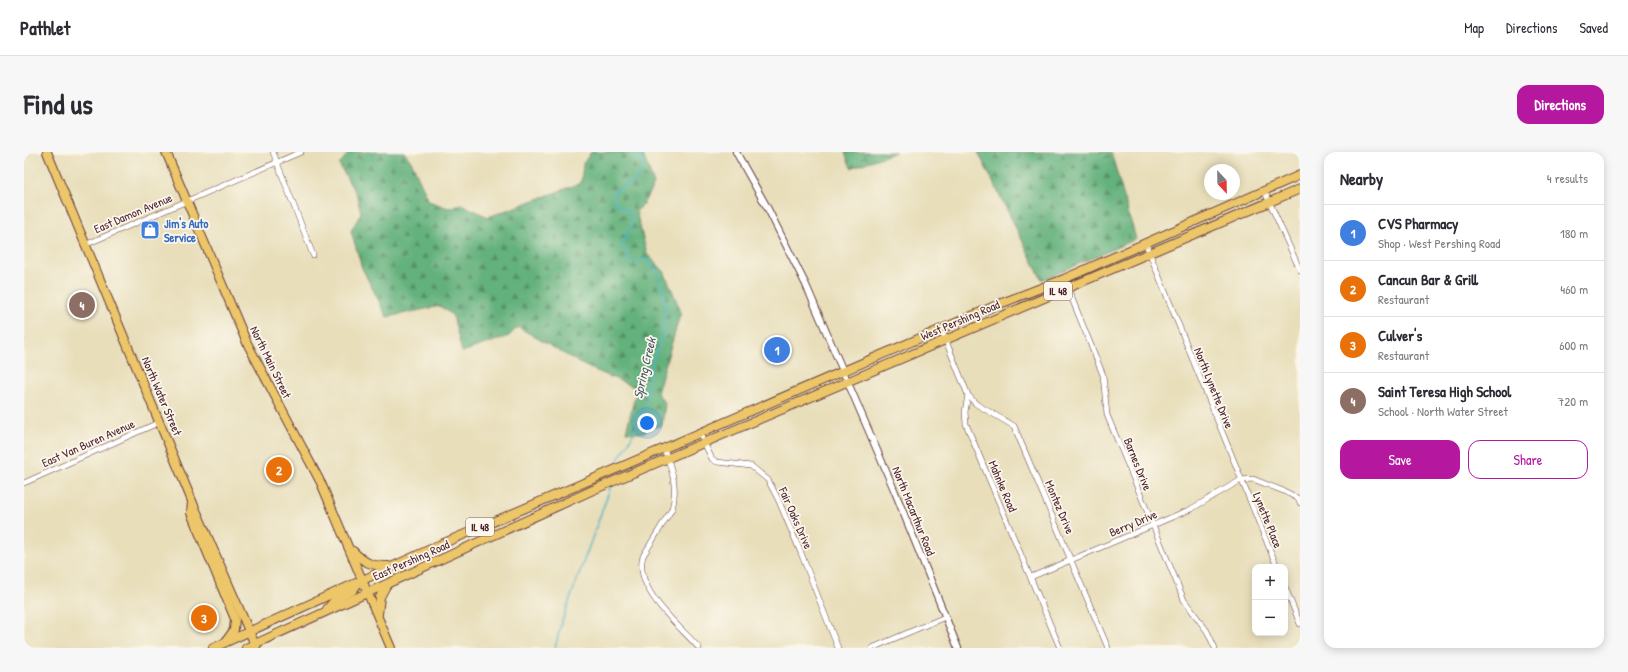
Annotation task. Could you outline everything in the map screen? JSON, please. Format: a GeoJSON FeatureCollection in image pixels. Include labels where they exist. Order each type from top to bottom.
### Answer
{"type":"FeatureCollection","features":[{"type":"Feature","properties":{"kind":"main road","name":"North Water Street"},"geometry":{"type":"LineString","coordinates":[[47,152],[192,501],[255,646]]}},
{"type":"Feature","properties":{"kind":"main road","name":"North Main Street"},"geometry":{"type":"LineString","coordinates":[[166,152],[247,343],[321,483],[350,548],[391,648]]}},
{"type":"Feature","properties":{"kind":"main road","name":"West Pershing Road"},"geometry":{"type":"LineString","coordinates":[[391,566],[941,329],[1064,279],[1300,175]]}},
{"type":"Feature","properties":{"kind":"main road","name":"West Pershing Road"},"geometry":{"type":"LineString","coordinates":[[631,475],[990,320],[1300,189]]}},
{"type":"Feature","properties":{"kind":"main road"},"geometry":{"type":"LineString","coordinates":[[990,320],[1005,310],[1034,296],[1040,292],[1039,288]]}},
{"type":"Feature","properties":{"kind":"main road","name":"East Pershing Road"},"geometry":{"type":"LineString","coordinates":[[246,648],[255,646],[368,592],[593,490],[631,475]]}},
{"type":"Feature","properties":{"kind":"main road"},"geometry":{"type":"LineString","coordinates":[[192,501],[192,513],[235,619],[234,630],[225,642]]}},
{"type":"Feature","properties":{"kind":"main road"},"geometry":{"type":"LineString","coordinates":[[350,548],[362,561],[369,565],[391,566]]}},
{"type":"Feature","properties":{"kind":"main road","name":"IL 48"},"geometry":{"type":"LineString","coordinates":[[213,648],[249,630],[391,566]]}},
{"type":"Feature","properties":{"kind":"main road"},"geometry":{"type":"LineString","coordinates":[[325,612],[335,600],[352,591],[362,579]]}},
{"type":"Feature","properties":{"kind":"main road"},"geometry":{"type":"LineString","coordinates":[[378,617],[380,597],[387,584]]}},
{"type":"Feature","properties":{"kind":"street"},"geometry":{"type":"LineString","coordinates":[[273,152],[313,255]]}},
{"type":"Feature","properties":{"kind":"street","name":"East Damon Avenue"},"geometry":{"type":"LineString","coordinates":[[86,244],[301,152]]}},
{"type":"Feature","properties":{"kind":"street","name":"North Macarthur Road"},"geometry":{"type":"LineString","coordinates":[[736,152],[765,202],[796,264],[848,382],[958,648]]}},
{"type":"Feature","properties":{"kind":"street"},"geometry":{"type":"LineString","coordinates":[[1264,190],[1300,270]]}},
{"type":"Feature","properties":{"kind":"street","name":"North Lynette Drive"},"geometry":{"type":"LineString","coordinates":[[1145,242],[1148,253],[1241,480]]}},
{"type":"Feature","properties":{"kind":"street","name":"Barnes Drive"},"geometry":{"type":"LineString","coordinates":[[1064,279],[1102,375],[1107,415],[1184,600],[1207,631],[1215,648]]}},
{"type":"Feature","properties":{"kind":"street"},"geometry":{"type":"LineString","coordinates":[[941,329],[968,395]]}},
{"type":"Feature","properties":{"kind":"street","name":"Montez Drive"},"geometry":{"type":"LineString","coordinates":[[968,395],[976,404],[1014,426],[1108,648]]}},
{"type":"Feature","properties":{"kind":"street","name":"Mahnke Road"},"geometry":{"type":"LineString","coordinates":[[968,395],[965,412],[966,424],[1060,648]]}},
{"type":"Feature","properties":{"kind":"street","name":"East Van Buren Avenue"},"geometry":{"type":"LineString","coordinates":[[24,483],[160,422]]}},
{"type":"Feature","properties":{"kind":"street","name":"Fair Oaks Drive"},"geometry":{"type":"LineString","coordinates":[[700,434],[712,459],[717,462],[751,466],[768,480],[778,499],[798,546],[838,648]]}},
{"type":"Feature","properties":{"kind":"street"},"geometry":{"type":"LineString","coordinates":[[664,449],[674,479],[674,501],[672,509],[643,556],[640,565],[647,589],[699,648]]}},
{"type":"Feature","properties":{"kind":"street"},"geometry":{"type":"LineString","coordinates":[[1241,480],[1253,478],[1286,492],[1300,500]]}},
{"type":"Feature","properties":{"kind":"street","name":"Berry Drive"},"geometry":{"type":"LineString","coordinates":[[1031,578],[1191,509],[1241,480]]}},
{"type":"Feature","properties":{"kind":"street","name":"Lynette Place"},"geometry":{"type":"LineString","coordinates":[[1241,480],[1276,564]]}},
{"type":"Feature","properties":{"kind":"street"},"geometry":{"type":"LineString","coordinates":[[1288,595],[1300,624]]}},
{"type":"Feature","properties":{"kind":"street"},"geometry":{"type":"LineString","coordinates":[[872,648],[945,617]]}},
{"type":"Feature","properties":{"kind":"green space"},"geometry":{"type":"Polygon","coordinates":[[[350,152],[404,152],[411,161],[429,201],[448,208],[461,204],[488,217],[581,183],[583,164],[591,152],[642,152],[654,184],[642,206],[636,211],[647,254],[664,271],[681,312],[657,393],[665,403],[662,425],[641,433],[626,432],[637,388],[585,366],[518,327],[509,336],[462,352],[453,316],[440,306],[387,317],[362,268],[351,231],[361,213],[357,196],[339,164],[350,152]]]}},
{"type":"Feature","properties":{"kind":"green space"},"geometry":{"type":"Polygon","coordinates":[[[845,152],[896,152],[851,168],[845,152]]]}},
{"type":"Feature","properties":{"kind":"green space"},"geometry":{"type":"Polygon","coordinates":[[[978,152],[1111,152],[1136,239],[1042,280],[978,152]]]}},
{"type":"Feature","properties":{"kind":"waterway","name":"Spring Creek"},"geometry":{"type":"LineString","coordinates":[[617,464],[633,435],[646,401],[648,379],[663,330],[666,311],[661,281],[655,267],[645,259],[633,263],[629,261],[622,243],[632,223],[632,219],[627,211],[614,201],[615,191],[637,179],[643,165],[638,152]]}},
{"type":"Feature","properties":{"kind":"waterway","name":"Spring Creek"},"geometry":{"type":"LineString","coordinates":[[555,648],[561,624],[611,486]]}},
{"type":"Feature","properties":{"kind":"place","name":"Jim's Auto Service"},"geometry":{"type":"Point","coordinates":[150,230]}},
{"type":"Feature","properties":{"kind":"place","name":"Saint Teresa High School"},"geometry":{"type":"Point","coordinates":[82,305]}},
{"type":"Feature","properties":{"kind":"place","name":"CVS Pharmacy"},"geometry":{"type":"Point","coordinates":[777,350]}},
{"type":"Feature","properties":{"kind":"place","name":"Cancun Bar & Grill"},"geometry":{"type":"Point","coordinates":[279,470]}},
{"type":"Feature","properties":{"kind":"place","name":"Culver's"},"geometry":{"type":"Point","coordinates":[204,618]}}]}
